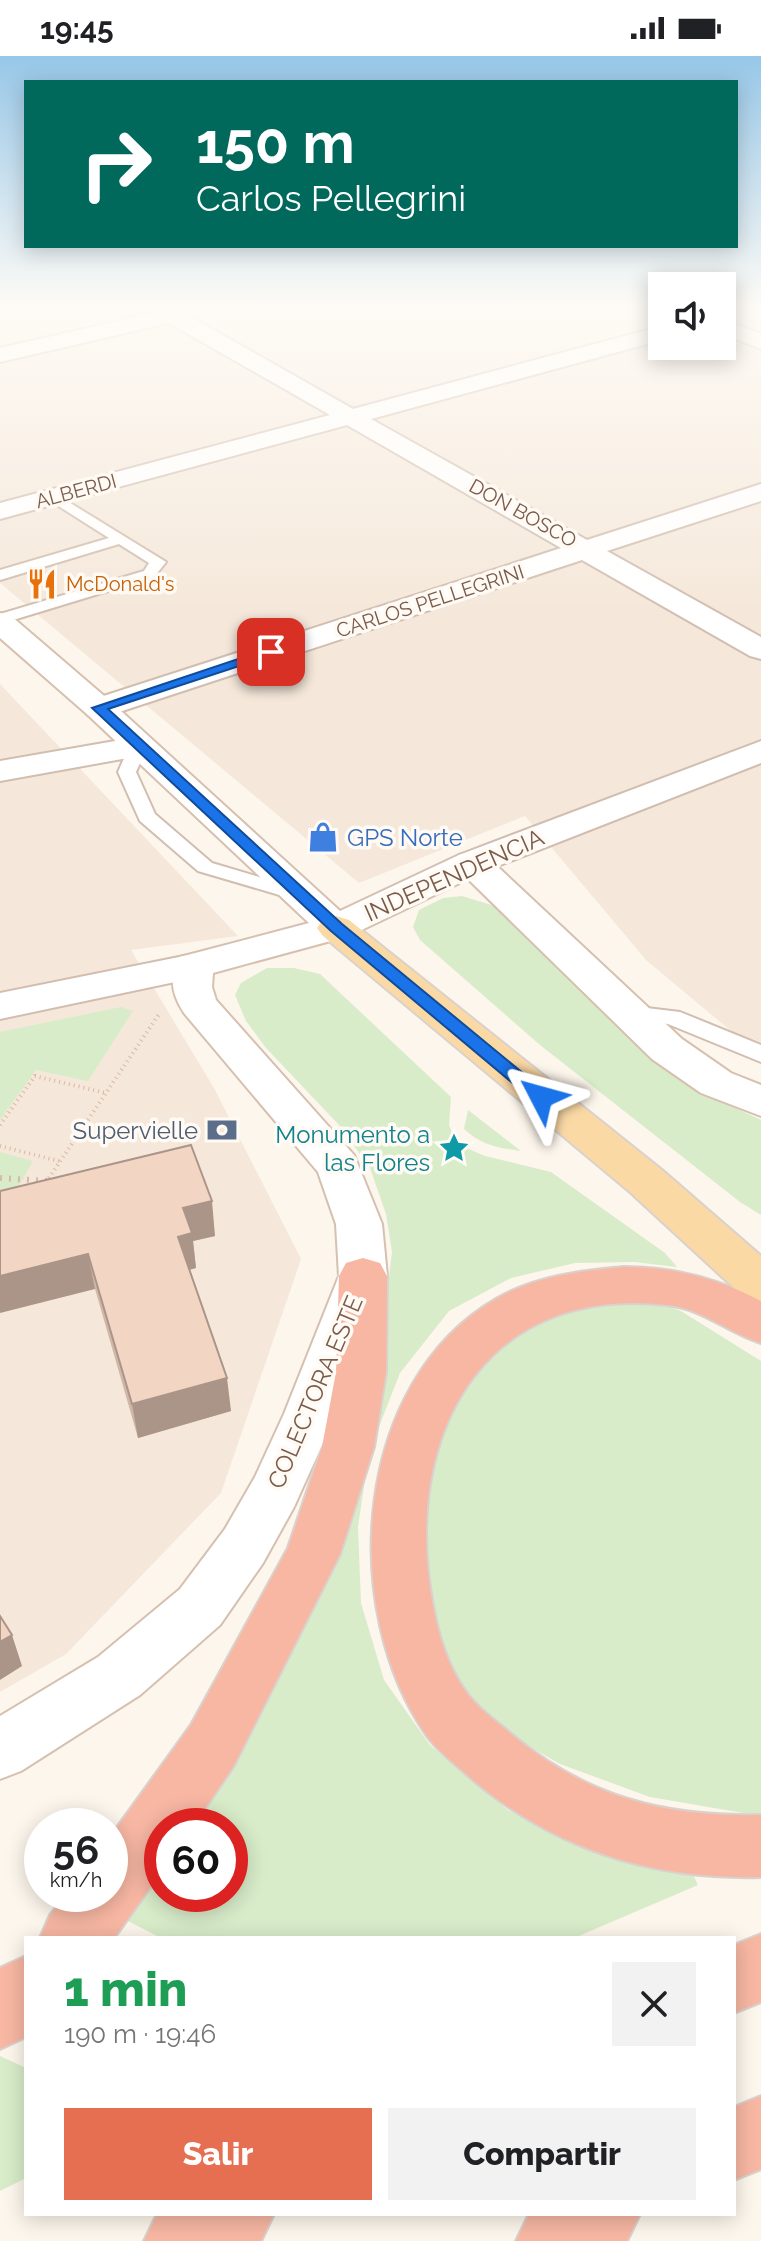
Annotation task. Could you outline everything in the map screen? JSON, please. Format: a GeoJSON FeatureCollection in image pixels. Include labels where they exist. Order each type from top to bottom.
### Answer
{"type":"FeatureCollection","features":[{"type":"Feature","properties":{"kind":"highway"},"geometry":{"type":"LineString","coordinates":[[99,1917],[212,1746],[313,1554],[348,1447],[361,1372],[363,1276]]}},
{"type":"Feature","properties":{"kind":"highway"},"geometry":{"type":"LineString","coordinates":[[761,1324],[720,1302],[669,1286],[591,1284],[517,1307],[478,1334],[450,1369],[437,1392],[405,1468],[396,1528],[399,1576],[412,1647],[448,1717],[496,1762],[569,1810],[660,1841],[761,1846]]}},
{"type":"Feature","properties":{"kind":"highway"},"geometry":{"type":"LineString","coordinates":[[736,1979],[761,1967]]}},
{"type":"Feature","properties":{"kind":"highway"},"geometry":{"type":"LineString","coordinates":[[0,2015],[24,1991]]}},
{"type":"Feature","properties":{"kind":"highway"},"geometry":{"type":"LineString","coordinates":[[736,2144],[761,2131]]}},
{"type":"Feature","properties":{"kind":"highway"},"geometry":{"type":"LineString","coordinates":[[181,2241],[234,2216]]}},
{"type":"Feature","properties":{"kind":"highway"},"geometry":{"type":"LineString","coordinates":[[553,2241],[600,2216]]}},
{"type":"Feature","properties":{"kind":"main road"},"geometry":{"type":"LineString","coordinates":[[336,928],[646,1181],[761,1284]]}},
{"type":"Feature","properties":{"kind":"main road"},"geometry":{"type":"LineString","coordinates":[[646,1181],[761,1246]]}},
{"type":"Feature","properties":{"kind":"street","name":"DON BOSCO"},"geometry":{"type":"LineString","coordinates":[[338,409],[761,650]]}},
{"type":"Feature","properties":{"kind":"street","name":"ALBERDI"},"geometry":{"type":"LineString","coordinates":[[0,511],[377,409]]}},
{"type":"Feature","properties":{"kind":"street","name":"CARLOS PELLEGRINI"},"geometry":{"type":"LineString","coordinates":[[99,708],[761,492]]}},
{"type":"Feature","properties":{"kind":"street"},"geometry":{"type":"LineString","coordinates":[[0,620],[336,928]]}},
{"type":"Feature","properties":{"kind":"street"},"geometry":{"type":"LineString","coordinates":[[0,771],[138,747]]}},
{"type":"Feature","properties":{"kind":"street","name":"INDEPENDENCIA"},"geometry":{"type":"LineString","coordinates":[[0,1006],[194,966],[336,928],[472,863],[761,751]]}},
{"type":"Feature","properties":{"kind":"street"},"geometry":{"type":"LineString","coordinates":[[472,863],[667,1049],[716,1083],[761,1101]]}},
{"type":"Feature","properties":{"kind":"street","name":"COLECTORA ESTE"},"geometry":{"type":"LineString","coordinates":[[0,1750],[119,1676],[200,1607],[244,1546],[275,1491],[310,1414],[363,1276],[359,1224],[338,1166],[198,1004],[192,987],[194,966]]}},
{"type":"Feature","properties":{"kind":"lane"},"geometry":{"type":"LineString","coordinates":[[0,620],[149,574],[156,569],[158,562],[54,497]]}},
{"type":"Feature","properties":{"kind":"lane"},"geometry":{"type":"LineString","coordinates":[[0,575],[120,539]]}},
{"type":"Feature","properties":{"kind":"lane"},"geometry":{"type":"LineString","coordinates":[[138,747],[127,772],[147,817],[205,867],[300,895]]}},
{"type":"Feature","properties":{"kind":"lane"},"geometry":{"type":"LineString","coordinates":[[630,1013],[672,1017],[761,1054]]}},
{"type":"Feature","properties":{"kind":"lane"},"geometry":{"type":"LineString","coordinates":[[0,2028],[24,2039]]}},
{"type":"Feature","properties":{"kind":"path"},"geometry":{"type":"LineString","coordinates":[[0,1178],[47,1181],[167,1002]]}},
{"type":"Feature","properties":{"kind":"path"},"geometry":{"type":"LineString","coordinates":[[0,1125],[35,1076],[106,1093]]}},
{"type":"Feature","properties":{"kind":"path"},"geometry":{"type":"LineString","coordinates":[[0,1146],[59,1161]]}},
{"type":"Feature","properties":{"kind":"shaded area"},"geometry":{"type":"Polygon","coordinates":[[[0,409],[761,409],[761,1042],[731,1031],[646,960],[525,816],[359,883],[0,583],[0,409]]]}},
{"type":"Feature","properties":{"kind":"shaded area"},"geometry":{"type":"Polygon","coordinates":[[[0,684],[238,936],[131,950],[214,1088],[301,1259],[221,1493],[66,1654],[0,1692],[0,684]]]}},
{"type":"Feature","properties":{"kind":"green space"},"geometry":{"type":"Polygon","coordinates":[[[462,896],[498,907],[657,1061],[689,1086],[761,1120],[761,1215],[740,1202],[540,1045],[420,940],[413,927],[419,910],[443,898],[462,896]]]}},
{"type":"Feature","properties":{"kind":"green space"},"geometry":{"type":"Polygon","coordinates":[[[267,968],[294,968],[320,974],[451,1097],[449,1125],[457,1144],[485,1156],[551,1172],[665,1253],[677,1267],[634,1262],[575,1263],[511,1278],[449,1311],[400,1373],[369,1452],[358,1527],[361,1603],[384,1680],[430,1745],[508,1810],[605,1849],[689,1866],[698,1885],[579,1936],[157,1936],[116,1915],[118,1912],[128,1912],[128,1897],[144,1873],[144,1912],[248,1912],[248,1808],[184,1808],[378,1367],[392,1252],[386,1214],[370,1168],[339,1125],[266,1048],[246,1021],[235,995],[241,983],[267,968]]]}},
{"type":"Feature","properties":{"kind":"green space"},"geometry":{"type":"Polygon","coordinates":[[[121,1007],[133,1011],[88,1081],[36,1070],[0,1120],[0,1032],[121,1007]]]}},
{"type":"Feature","properties":{"kind":"green space"},"geometry":{"type":"Polygon","coordinates":[[[468,1110],[521,1151],[490,1145],[470,1134],[464,1129],[468,1110]]]}},
{"type":"Feature","properties":{"kind":"green space"},"geometry":{"type":"Polygon","coordinates":[[[0,1152],[33,1161],[12,1199],[0,1202],[0,1152]]]}},
{"type":"Feature","properties":{"kind":"green space"},"geometry":{"type":"Polygon","coordinates":[[[612,1300],[658,1302],[681,1311],[761,1361],[761,1813],[749,1814],[650,1797],[560,1764],[507,1734],[463,1692],[435,1642],[422,1599],[421,1483],[455,1385],[517,1326],[612,1300]]]}},
{"type":"Feature","properties":{"kind":"green space"},"geometry":{"type":"Polygon","coordinates":[[[0,2056],[24,2067],[24,2179],[0,2191],[0,2056]]]}},
{"type":"Feature","properties":{"kind":"building"},"geometry":{"type":"Polygon","coordinates":[[[191,1145],[212,1201],[183,1208],[192,1233],[178,1237],[227,1378],[132,1404],[88,1254],[0,1276],[0,1191],[191,1145]]]}},
{"type":"Feature","properties":{"kind":"building"},"geometry":{"type":"Polygon","coordinates":[[[0,1616],[12,1635],[0,1642],[0,1616]]]}},
{"type":"Feature","properties":{"kind":"place","name":"McDonald's"},"geometry":{"type":"Point","coordinates":[42,584]}},
{"type":"Feature","properties":{"kind":"place","name":"GPS Norte"},"geometry":{"type":"Point","coordinates":[323,837]}},
{"type":"Feature","properties":{"kind":"place","name":"Supervielle"},"geometry":{"type":"Point","coordinates":[222,1130]}},
{"type":"Feature","properties":{"kind":"place","name":"Monumento a las Flores"},"geometry":{"type":"Point","coordinates":[454,1148]}},
{"type":"Feature","properties":{"kind":"route"},"geometry":{"type":"LineString","coordinates":[[271,652],[99,708],[336,928],[541,1097]]}}]}
